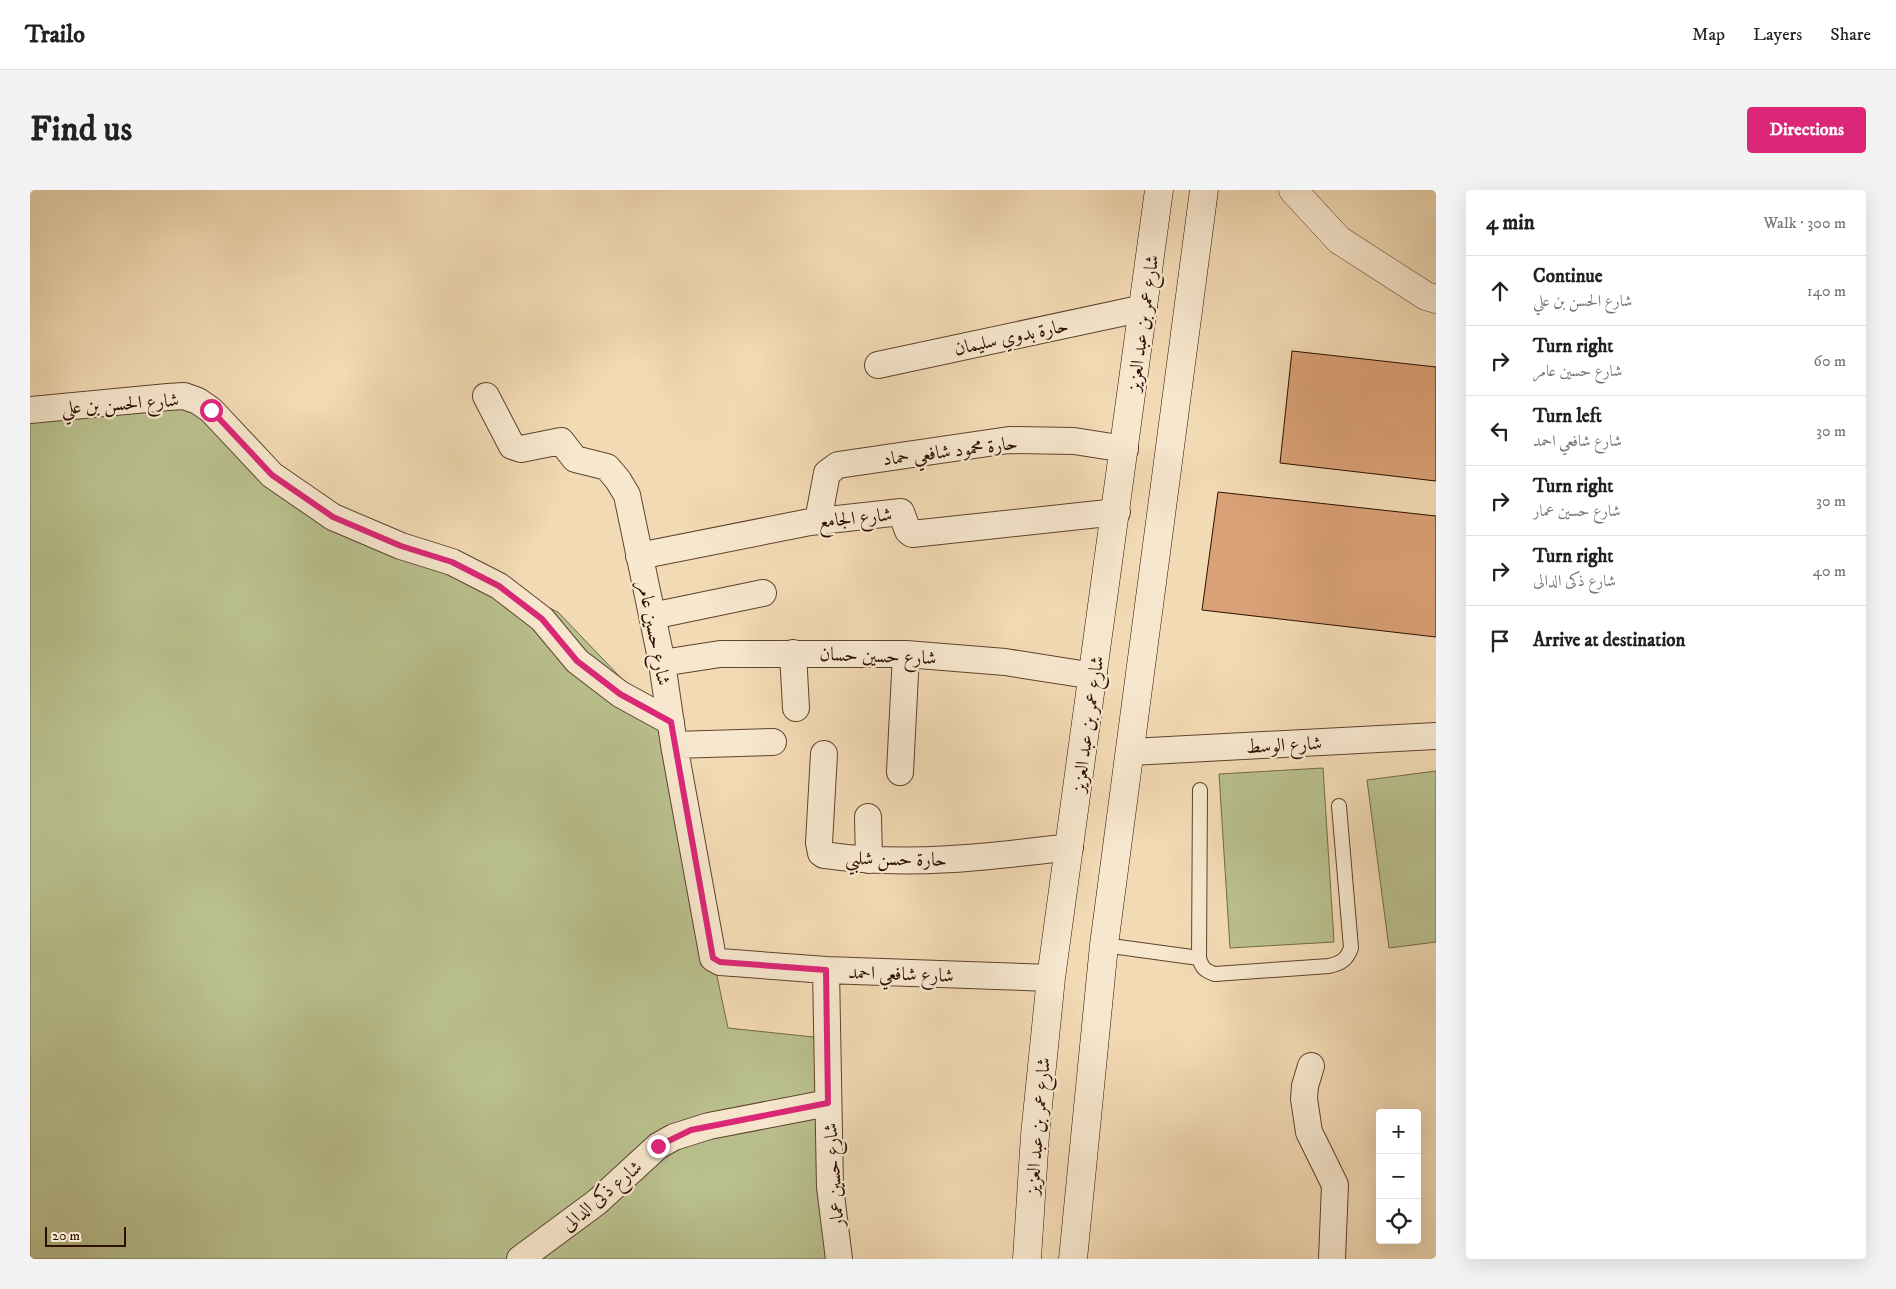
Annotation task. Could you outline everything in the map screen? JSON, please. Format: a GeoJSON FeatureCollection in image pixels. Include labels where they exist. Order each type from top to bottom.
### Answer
{"type":"FeatureCollection","features":[{"type":"Feature","properties":{"kind":"main road","name":"شارع عمر بن عبد العزيز"},"geometry":{"type":"LineString","coordinates":[[1027,1259],[1035,1135],[1052,978],[1117,512],[1159,190]]}},
{"type":"Feature","properties":{"kind":"main road"},"geometry":{"type":"LineString","coordinates":[[1073,1259],[1104,945],[1204,190]]}},
{"type":"Feature","properties":{"kind":"main road"},"geometry":{"type":"LineString","coordinates":[[1293,190],[1339,240],[1426,296],[1436,299]]}},
{"type":"Feature","properties":{"kind":"street","name":"حارة بدوي سليمان"},"geometry":{"type":"LineString","coordinates":[[878,365],[1144,308]]}},
{"type":"Feature","properties":{"kind":"street","name":"شارع الحسن بن علي"},"geometry":{"type":"LineString","coordinates":[[30,410],[184,396],[198,401],[211,410],[272,475],[333,517],[401,546],[452,562],[499,586],[542,619],[577,661],[672,734]]}},
{"type":"Feature","properties":{"kind":"street","name":"شارع حسين عامر"},"geometry":{"type":"LineString","coordinates":[[486,396],[509,442],[516,448],[561,441],[575,459],[606,467],[618,480],[627,495],[662,663],[672,734],[711,954],[713,958],[720,962]]}},
{"type":"Feature","properties":{"kind":"street","name":"حارة محمود شافعي حماد"},"geometry":{"type":"LineString","coordinates":[[818,521],[827,473],[838,465],[1009,440],[1074,441],[1125,449]]}},
{"type":"Feature","properties":{"kind":"street","name":"شارع الجامع"},"geometry":{"type":"LineString","coordinates":[[639,556],[818,521],[899,512],[904,516],[908,531],[912,534],[1117,512]]}},
{"type":"Feature","properties":{"kind":"street"},"geometry":{"type":"LineString","coordinates":[[652,616],[763,593]]}},
{"type":"Feature","properties":{"kind":"street"},"geometry":{"type":"LineString","coordinates":[[794,653],[796,708]]}},
{"type":"Feature","properties":{"kind":"street","name":"شارع حسين حسان"},"geometry":{"type":"LineString","coordinates":[[662,663],[720,654],[906,654],[1005,662],[1094,676]]}},
{"type":"Feature","properties":{"kind":"street"},"geometry":{"type":"LineString","coordinates":[[900,772],[906,654]]}},
{"type":"Feature","properties":{"kind":"street"},"geometry":{"type":"LineString","coordinates":[[672,734],[773,742]]}},
{"type":"Feature","properties":{"kind":"street","name":"شارع الوسط"},"geometry":{"type":"LineString","coordinates":[[1131,752],[1436,736]]}},
{"type":"Feature","properties":{"kind":"street","name":"حارة حسن شلبي"},"geometry":{"type":"LineString","coordinates":[[824,754],[819,843],[821,852],[848,859],[869,860],[971,859],[1070,847]]}},
{"type":"Feature","properties":{"kind":"street"},"geometry":{"type":"LineString","coordinates":[[868,816],[869,860]]}},
{"type":"Feature","properties":{"kind":"street","name":"شارع شافعي احمد"},"geometry":{"type":"LineString","coordinates":[[720,962],[826,970],[1052,978]]}},
{"type":"Feature","properties":{"kind":"street","name":"شارع حسين عمار"},"geometry":{"type":"LineString","coordinates":[[826,970],[830,1187],[839,1259]]}},
{"type":"Feature","properties":{"kind":"street"},"geometry":{"type":"LineString","coordinates":[[1311,1066],[1305,1086],[1304,1099],[1309,1132],[1335,1185],[1332,1259]]}},
{"type":"Feature","properties":{"kind":"street","name":"شارع ذكى الدالى"},"geometry":{"type":"LineString","coordinates":[[520,1259],[597,1202],[658,1146],[674,1137],[709,1126],[828,1103]]}},
{"type":"Feature","properties":{"kind":"lane"},"geometry":{"type":"LineString","coordinates":[[1200,790],[1199,958],[1201,966],[1207,972],[1215,974],[1329,966],[1339,964],[1347,957],[1351,948],[1339,806]]}},
{"type":"Feature","properties":{"kind":"lane"},"geometry":{"type":"LineString","coordinates":[[1104,945],[1199,958]]}},
{"type":"Feature","properties":{"kind":"green space"},"geometry":{"type":"Polygon","coordinates":[[[209,404],[282,484],[558,612],[663,722],[728,1028],[823,1038],[850,1259],[30,1259],[30,417],[209,404]]]}},
{"type":"Feature","properties":{"kind":"green space"},"geometry":{"type":"Polygon","coordinates":[[[1323,768],[1334,942],[1230,948],[1219,774],[1323,768]]]}},
{"type":"Feature","properties":{"kind":"green space"},"geometry":{"type":"Polygon","coordinates":[[[1436,771],[1436,942],[1389,948],[1367,780],[1436,771]]]}},
{"type":"Feature","properties":{"kind":"building"},"geometry":{"type":"Polygon","coordinates":[[[1292,351],[1436,367],[1436,481],[1280,463],[1292,351]]]}},
{"type":"Feature","properties":{"kind":"building"},"geometry":{"type":"Polygon","coordinates":[[[1218,492],[1436,516],[1436,637],[1202,610],[1218,492]]]}},
{"type":"Feature","properties":{"kind":"route"},"geometry":{"type":"LineString","coordinates":[[211,410],[221,423],[272,475],[333,517],[401,546],[452,562],[499,586],[542,619],[577,661],[620,694],[671,722],[713,958],[720,962],[826,970],[828,1103],[691,1130],[658,1146]]}}]}
